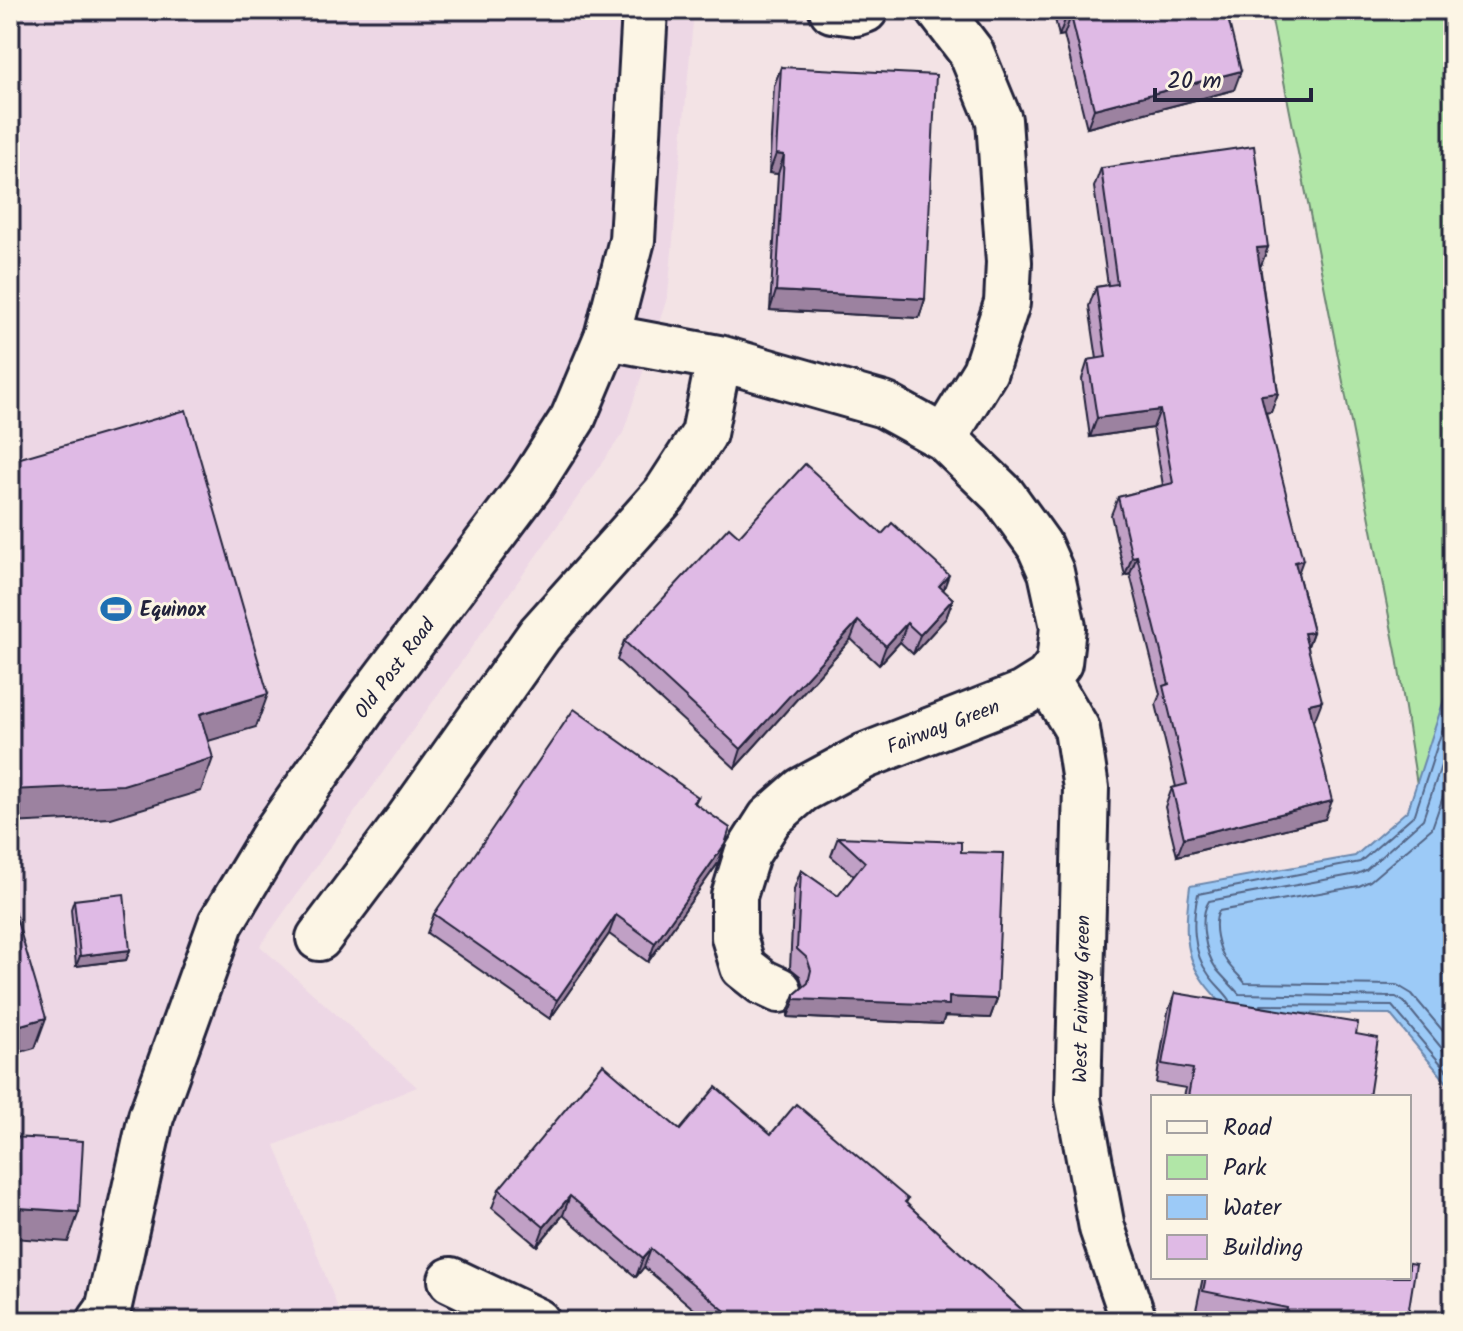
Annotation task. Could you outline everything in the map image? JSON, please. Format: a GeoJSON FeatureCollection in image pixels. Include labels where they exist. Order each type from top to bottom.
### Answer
{"type":"FeatureCollection","features":[{"type":"Feature","properties":{"kind":"street","name":"Old Post Road"},"geometry":{"type":"LineString","coordinates":[[100,1321],[108,1310],[151,1117],[221,923],[283,822],[371,697],[531,484],[573,418],[607,337],[632,240],[645,10]]}},
{"type":"Feature","properties":{"kind":"street"},"geometry":{"type":"LineString","coordinates":[[832,10],[856,13],[865,10]]}},
{"type":"Feature","properties":{"kind":"street"},"geometry":{"type":"LineString","coordinates":[[939,10],[971,52],[999,120],[1009,262],[1007,303],[985,371],[944,438]]}},
{"type":"Feature","properties":{"kind":"street"},"geometry":{"type":"LineString","coordinates":[[607,337],[719,358],[884,405],[944,438],[1003,495],[1039,545],[1051,572],[1063,627],[1059,663],[1047,679]]}},
{"type":"Feature","properties":{"kind":"street"},"geometry":{"type":"LineString","coordinates":[[319,938],[540,634],[665,494],[704,434],[719,358]]}},
{"type":"Feature","properties":{"kind":"street","name":"Fairway Green"},"geometry":{"type":"LineString","coordinates":[[779,990],[762,982],[743,967],[734,937],[734,896],[747,854],[770,818],[802,790],[865,756],[1010,700],[1047,679]]}},
{"type":"Feature","properties":{"kind":"street","name":"West Fairway Green"},"geometry":{"type":"LineString","coordinates":[[1047,679],[1077,729],[1086,788],[1078,1099],[1102,1228],[1134,1321]]}},
{"type":"Feature","properties":{"kind":"street"},"geometry":{"type":"LineString","coordinates":[[451,1280],[537,1321]]}},
{"type":"Feature","properties":{"kind":"shaded area"},"geometry":{"type":"Polygon","coordinates":[[[10,10],[694,10],[668,295],[623,433],[260,946],[417,1087],[275,1145],[343,1321],[10,1321],[10,10]]]}},
{"type":"Feature","properties":{"kind":"green space"},"geometry":{"type":"Polygon","coordinates":[[[1270,10],[1453,10],[1453,1015],[1397,657],[1270,10]]]}},
{"type":"Feature","properties":{"kind":"water"},"geometry":{"type":"Polygon","coordinates":[[[1453,672],[1453,1090],[1390,1014],[1229,1013],[1195,968],[1188,945],[1187,921],[1190,886],[1355,856],[1408,810],[1453,672]]]}},
{"type":"Feature","properties":{"kind":"building"},"geometry":{"type":"Polygon","coordinates":[[[1064,10],[1226,10],[1241,71],[1094,109],[1071,16],[1066,17],[1064,10]]]}},
{"type":"Feature","properties":{"kind":"building"},"geometry":{"type":"Polygon","coordinates":[[[781,67],[936,75],[925,299],[776,291],[784,155],[776,154],[781,67]]]}},
{"type":"Feature","properties":{"kind":"building"},"geometry":{"type":"Polygon","coordinates":[[[1254,146],[1268,247],[1257,248],[1278,393],[1261,395],[1303,560],[1295,562],[1313,632],[1304,633],[1322,701],[1309,704],[1332,801],[1184,838],[1172,788],[1187,784],[1163,686],[1169,684],[1137,556],[1132,557],[1118,497],[1173,483],[1160,410],[1097,418],[1088,360],[1106,357],[1096,287],[1117,284],[1101,168],[1254,146]]]}},
{"type":"Feature","properties":{"kind":"building","name":"Equinox"},"geometry":{"type":"Polygon","coordinates":[[[186,410],[268,694],[200,714],[213,758],[123,785],[10,790],[10,461],[186,410]]]}},
{"type":"Feature","properties":{"kind":"building"},"geometry":{"type":"Polygon","coordinates":[[[805,464],[882,534],[892,523],[949,575],[939,586],[953,599],[920,635],[907,623],[886,646],[858,621],[741,749],[624,641],[729,527],[739,536],[805,464]]]}},
{"type":"Feature","properties":{"kind":"building"},"geometry":{"type":"Polygon","coordinates":[[[574,709],[698,797],[693,802],[730,828],[725,844],[655,943],[616,915],[557,1000],[434,914],[574,709]]]}},
{"type":"Feature","properties":{"kind":"building"},"geometry":{"type":"Polygon","coordinates":[[[838,837],[961,842],[961,852],[1003,853],[997,999],[949,997],[949,1005],[795,999],[795,994],[808,983],[811,970],[807,958],[797,949],[801,870],[838,896],[865,862],[838,837]]]}},
{"type":"Feature","properties":{"kind":"building"},"geometry":{"type":"Polygon","coordinates":[[[124,894],[130,950],[80,956],[74,900],[124,894]]]}},
{"type":"Feature","properties":{"kind":"building"},"geometry":{"type":"Polygon","coordinates":[[[10,897],[46,1018],[10,1028],[10,897]]]}},
{"type":"Feature","properties":{"kind":"building"},"geometry":{"type":"Polygon","coordinates":[[[1175,993],[1358,1023],[1356,1034],[1378,1038],[1369,1095],[1188,1095],[1193,1069],[1162,1064],[1175,993]]]}},
{"type":"Feature","properties":{"kind":"building"},"geometry":{"type":"Polygon","coordinates":[[[603,1064],[680,1130],[716,1087],[771,1134],[796,1104],[908,1199],[905,1202],[1034,1321],[737,1321],[651,1249],[643,1258],[570,1196],[544,1227],[499,1189],[603,1064]]]}},
{"type":"Feature","properties":{"kind":"building"},"geometry":{"type":"Polygon","coordinates":[[[10,1131],[12,1137],[83,1141],[79,1212],[20,1208],[19,1221],[10,1221],[10,1131]]]}},
{"type":"Feature","properties":{"kind":"building"},"geometry":{"type":"Polygon","coordinates":[[[1411,1263],[1416,1264],[1407,1321],[1285,1321],[1287,1308],[1203,1291],[1206,1279],[1411,1279],[1411,1263]]]}},
{"type":"Feature","properties":{"kind":"place","name":"Equinox"},"geometry":{"type":"Point","coordinates":[116,609]}}]}
